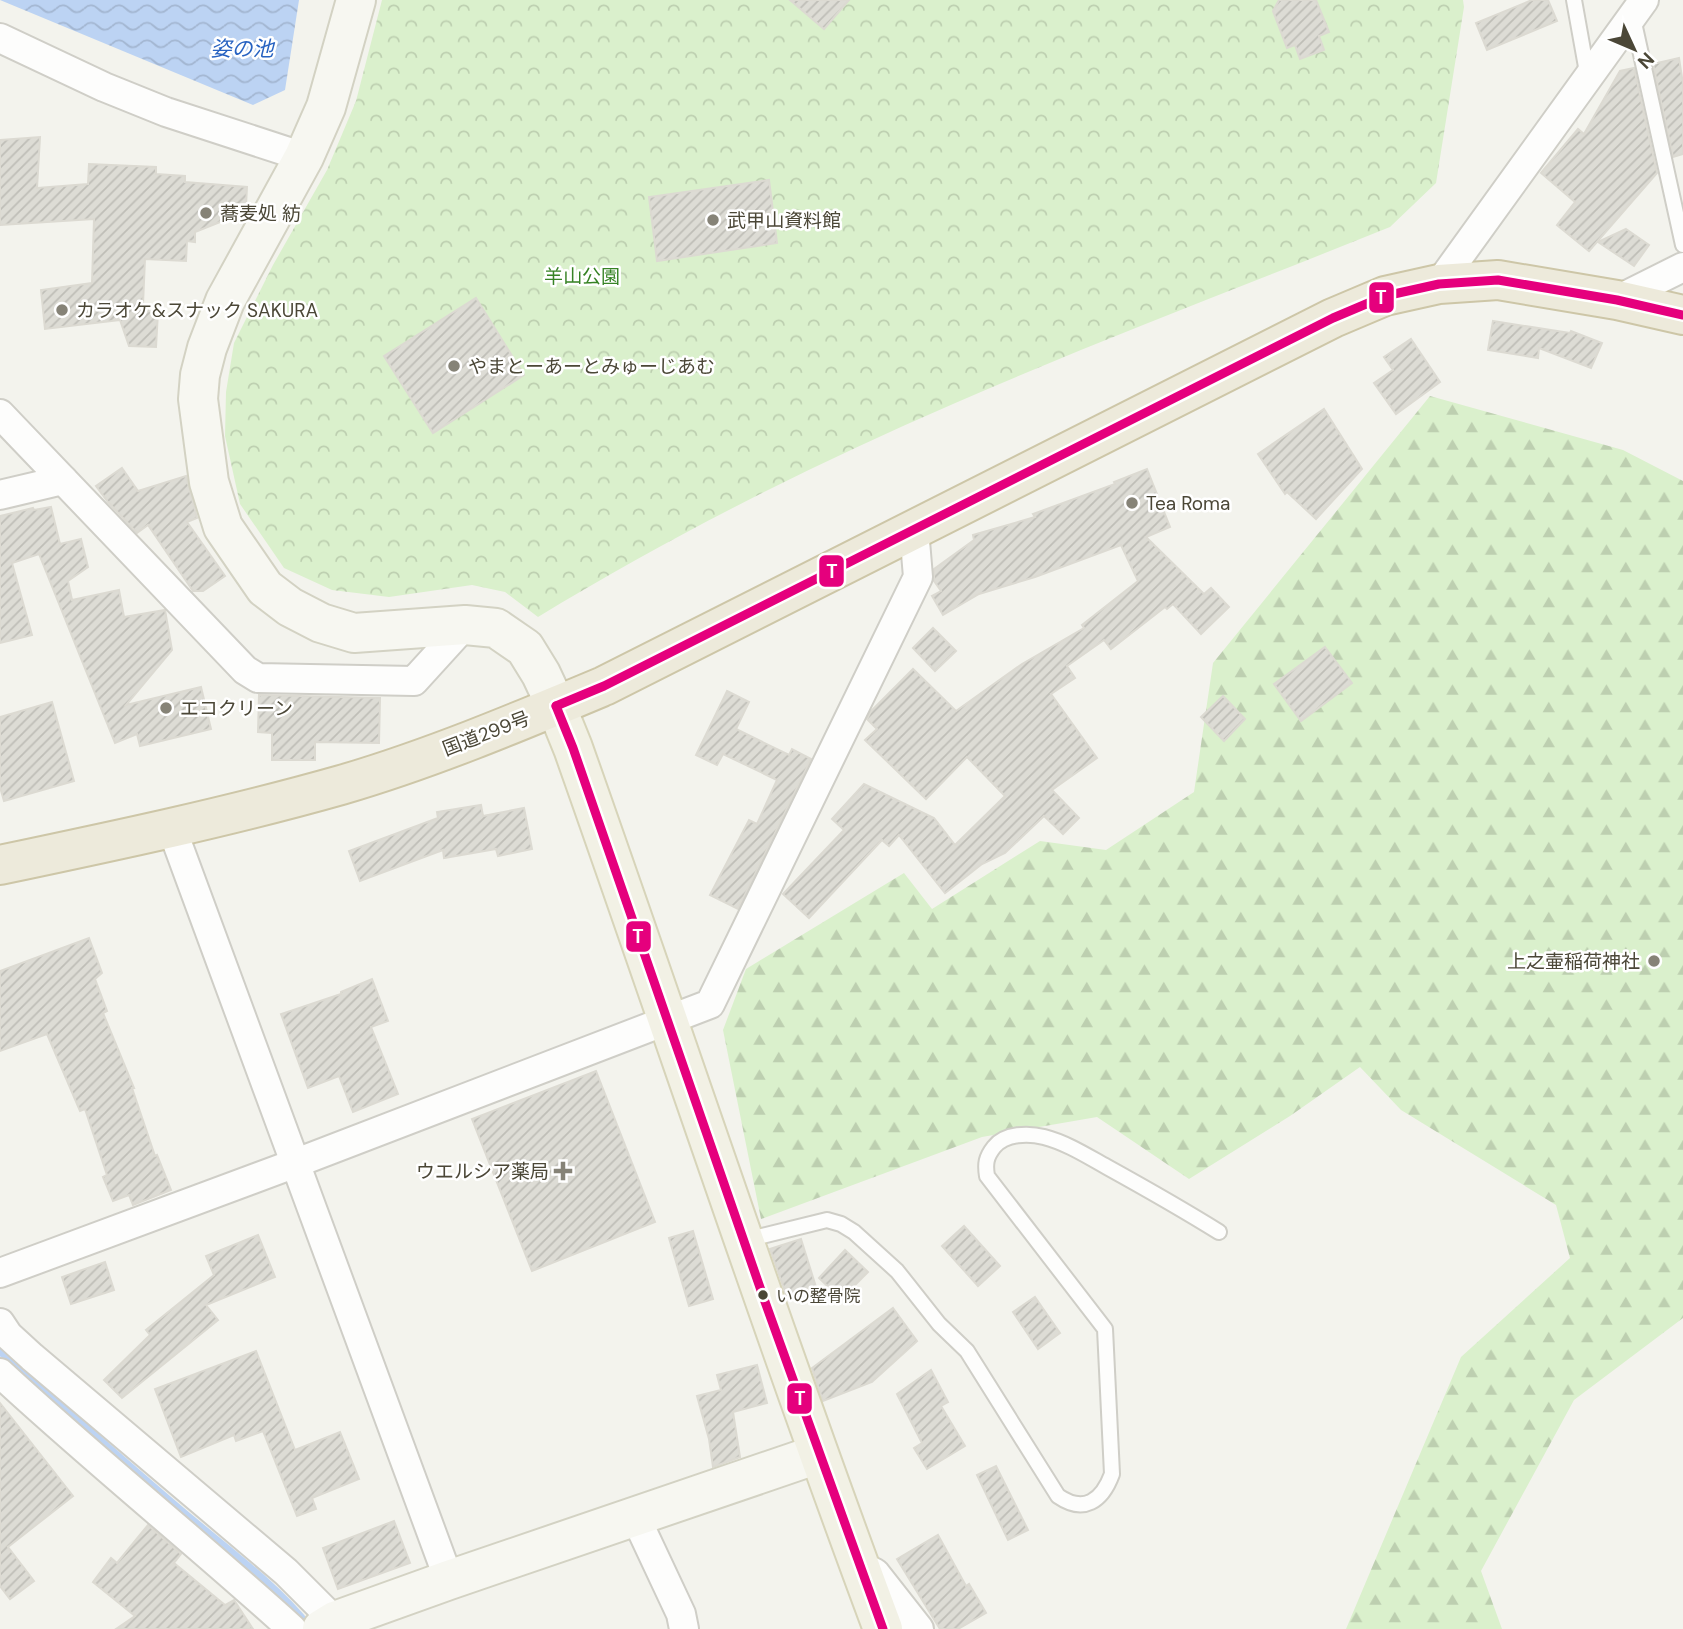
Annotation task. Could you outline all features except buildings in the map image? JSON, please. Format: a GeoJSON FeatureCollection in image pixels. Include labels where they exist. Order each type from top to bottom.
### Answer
{"type":"FeatureCollection","features":[{"type":"Feature","properties":{"kind":"highway","name":"国道299号"},"geometry":{"type":"LineString","coordinates":[[0,865],[172,829],[343,784],[556,706],[604,686],[1333,318],[1384,296],[1439,284],[1498,280],[1617,300],[1683,315]]}},
{"type":"Feature","properties":{"kind":"main road"},"geometry":{"type":"LineString","coordinates":[[556,706],[578,761],[818,1454],[883,1629]]}},
{"type":"Feature","properties":{"kind":"street"},"geometry":{"type":"LineString","coordinates":[[355,0],[326,107],[304,158],[225,301],[207,348],[200,374],[198,399],[209,482],[223,527],[265,588],[290,607],[321,623],[355,633],[465,625],[496,628],[525,649],[541,674],[556,706]]}},
{"type":"Feature","properties":{"kind":"street"},"geometry":{"type":"LineString","coordinates":[[1439,284],[1638,8]]}},
{"type":"Feature","properties":{"kind":"street"},"geometry":{"type":"LineString","coordinates":[[0,38],[104,87],[166,112],[304,158]]}},
{"type":"Feature","properties":{"kind":"street"},"geometry":{"type":"LineString","coordinates":[[1617,300],[1683,267]]}},
{"type":"Feature","properties":{"kind":"street"},"geometry":{"type":"LineString","coordinates":[[0,414],[245,670],[258,678],[414,681],[465,625]]}},
{"type":"Feature","properties":{"kind":"street"},"geometry":{"type":"LineString","coordinates":[[0,495],[63,480]]}},
{"type":"Feature","properties":{"kind":"street"},"geometry":{"type":"LineString","coordinates":[[0,1273],[710,1004],[918,577],[914,529]]}},
{"type":"Feature","properties":{"kind":"street"},"geometry":{"type":"LineString","coordinates":[[172,829],[449,1580]]}},
{"type":"Feature","properties":{"kind":"street"},"geometry":{"type":"LineString","coordinates":[[0,1323],[8,1335],[32,1357],[286,1572],[332,1627],[449,1580],[818,1454]]}},
{"type":"Feature","properties":{"kind":"street"},"geometry":{"type":"LineString","coordinates":[[0,1373],[74,1441],[292,1629]]}},
{"type":"Feature","properties":{"kind":"street"},"geometry":{"type":"LineString","coordinates":[[635,1516],[681,1614],[684,1629]]}},
{"type":"Feature","properties":{"kind":"street"},"geometry":{"type":"LineString","coordinates":[[859,1564],[875,1573],[919,1629]]}},
{"type":"Feature","properties":{"kind":"lane"},"geometry":{"type":"LineString","coordinates":[[1574,0],[1588,80]]}},
{"type":"Feature","properties":{"kind":"lane"},"geometry":{"type":"LineString","coordinates":[[1638,8],[1683,245]]}},
{"type":"Feature","properties":{"kind":"lane"},"geometry":{"type":"LineString","coordinates":[[745,1241],[827,1220],[842,1224],[854,1232],[897,1271],[939,1324],[967,1351],[1058,1496],[1069,1504],[1083,1505],[1096,1500],[1106,1490],[1112,1474],[1105,1329],[987,1176],[985,1164],[989,1153],[997,1143],[1009,1137],[1025,1134],[1043,1136],[1066,1144],[1172,1202],[1219,1232]]}},
{"type":"Feature","properties":{"kind":"green space","name":"羊山公園"},"geometry":{"type":"Polygon","coordinates":[[[382,0],[1463,0],[1464,7],[1436,183],[1390,227],[1062,358],[900,428],[794,477],[690,530],[538,617],[505,592],[472,585],[389,597],[332,590],[284,568],[240,504],[225,436],[226,392],[234,343],[273,265],[327,170],[356,101],[382,0]]]}},
{"type":"Feature","properties":{"kind":"green space"},"geometry":{"type":"Polygon","coordinates":[[[1430,396],[1623,450],[1683,481],[1683,1318],[1574,1400],[1481,1571],[1502,1629],[1346,1629],[1461,1357],[1570,1258],[1556,1205],[1401,1110],[1360,1067],[1290,1116],[1189,1179],[1097,1117],[982,1137],[761,1219],[723,1030],[746,969],[904,873],[932,909],[1040,841],[1106,850],[1194,792],[1213,663],[1430,396]]]}},
{"type":"Feature","properties":{"kind":"water","name":"姿の池"},"geometry":{"type":"Polygon","coordinates":[[[0,0],[299,0],[285,90],[253,105],[0,0]]]}},
{"type":"Feature","properties":{"kind":"waterway"},"geometry":{"type":"LineString","coordinates":[[0,1350],[114,1453],[266,1583],[310,1629]]}},
{"type":"Feature","properties":{"kind":"transit line","name":"T"},"geometry":{"type":"LineString","coordinates":[[556,706],[604,686],[1333,318],[1385,296],[1439,284],[1498,280],[1617,300],[1683,315]]}},
{"type":"Feature","properties":{"kind":"transit line","name":"T"},"geometry":{"type":"LineString","coordinates":[[556,706],[883,1629]]}},
{"type":"Feature","properties":{"kind":"place","name":"蕎麦処 紡"},"geometry":{"type":"Point","coordinates":[206,213]}},
{"type":"Feature","properties":{"kind":"place","name":"武甲山資料館"},"geometry":{"type":"Point","coordinates":[713,220]}},
{"type":"Feature","properties":{"kind":"place","name":"カラオケ&スナック SAKURA"},"geometry":{"type":"Point","coordinates":[62,310]}},
{"type":"Feature","properties":{"kind":"place","name":"やまとーあーとみゅーじあむ"},"geometry":{"type":"Point","coordinates":[454,366]}},
{"type":"Feature","properties":{"kind":"place","name":"Tea Roma"},"geometry":{"type":"Point","coordinates":[1132,503]}},
{"type":"Feature","properties":{"kind":"place","name":"エコクリーン"},"geometry":{"type":"Point","coordinates":[166,708]}},
{"type":"Feature","properties":{"kind":"place","name":"上之壷稲荷神社"},"geometry":{"type":"Point","coordinates":[1654,961]}},
{"type":"Feature","properties":{"kind":"place","name":"ウエルシア薬局"},"geometry":{"type":"Point","coordinates":[563,1171]}},
{"type":"Feature","properties":{"kind":"place","name":"いの整骨院"},"geometry":{"type":"Point","coordinates":[763,1295]}}]}
